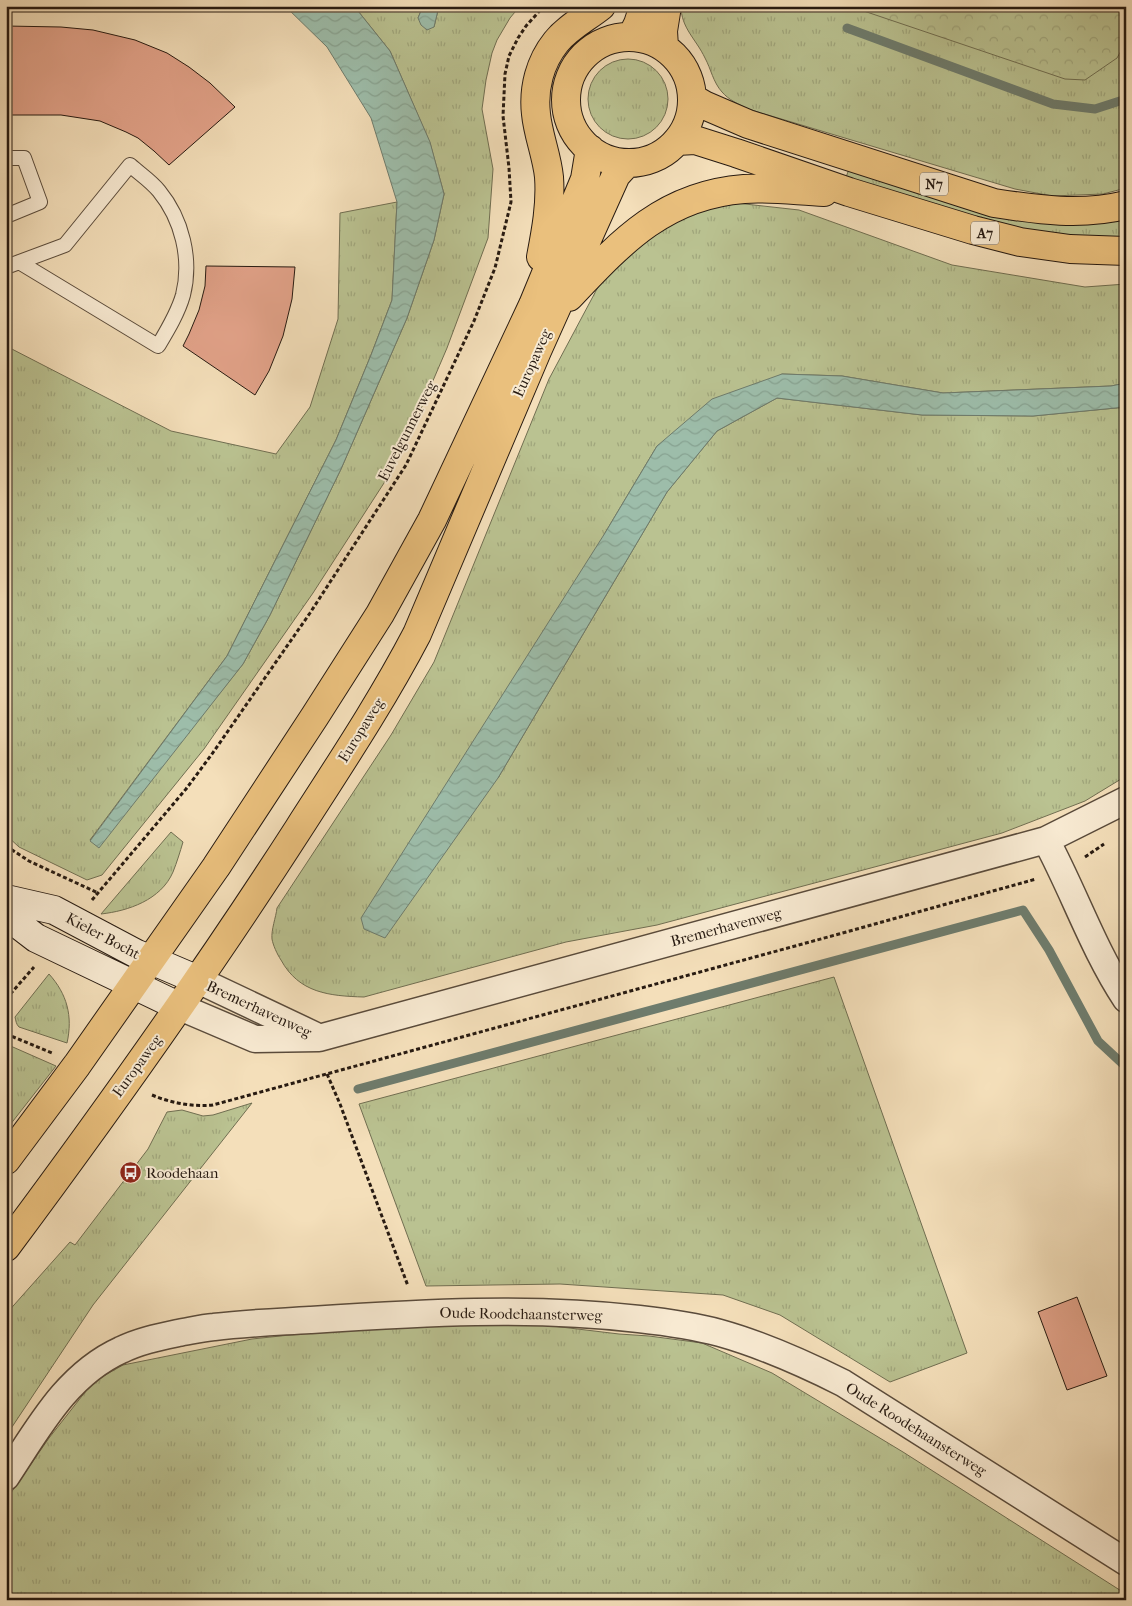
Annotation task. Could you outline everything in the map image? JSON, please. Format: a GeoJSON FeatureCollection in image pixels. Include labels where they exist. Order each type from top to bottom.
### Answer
{"type":"FeatureCollection","features":[{"type":"Feature","properties":{"kind":"highway"},"geometry":{"type":"LineString","coordinates":[[544,308],[549,178],[546,153],[536,114],[537,84],[541,69],[556,42],[566,31],[601,6]]}},
{"type":"Feature","properties":{"kind":"highway"},"geometry":{"type":"LineString","coordinates":[[632,36],[644,6]]}},
{"type":"Feature","properties":{"kind":"highway"},"geometry":{"type":"LineString","coordinates":[[664,47],[663,31],[667,6]]}},
{"type":"Feature","properties":{"kind":"highway"},"geometry":{"type":"LineString","coordinates":[[632,36],[643,38],[664,47],[674,54],[684,69],[691,86],[692,109],[689,121],[677,141],[667,151],[655,158],[627,163],[601,157],[580,140],[568,117],[566,104],[570,77],[576,66],[584,55],[606,40],[632,36]]}},
{"type":"Feature","properties":{"kind":"highway","name":"N7"},"geometry":{"type":"LineString","coordinates":[[692,98],[748,124],[994,203],[1035,210],[1069,212],[1100,210],[1126,205]]}},
{"type":"Feature","properties":{"kind":"highway","name":"A7"},"geometry":{"type":"LineString","coordinates":[[677,141],[695,140],[849,192],[973,230],[1020,242],[1070,249],[1126,251]]}},
{"type":"Feature","properties":{"kind":"highway","name":"Europaweg"},"geometry":{"type":"LineString","coordinates":[[6,1247],[180,1007],[260,888],[396,673],[417,634],[544,308],[586,179],[590,149]]}},
{"type":"Feature","properties":{"kind":"highway","name":"Europaweg"},"geometry":{"type":"LineString","coordinates":[[6,1160],[78,1065],[134,985],[316,716],[380,614],[616,175],[627,163]]}},
{"type":"Feature","properties":{"kind":"highway","name":"A7"},"geometry":{"type":"LineString","coordinates":[[544,308],[645,224],[664,212],[693,199],[718,192],[745,189],[849,192]]}},
{"type":"Feature","properties":{"kind":"street","name":"Bremerhavenweg"},"geometry":{"type":"LineString","coordinates":[[180,1007],[255,1038],[319,1038],[1046,840],[1126,800]]}},
{"type":"Feature","properties":{"kind":"street"},"geometry":{"type":"LineString","coordinates":[[1046,840],[1063,871],[1096,948],[1126,999]]}},
{"type":"Feature","properties":{"kind":"street","name":"Kieler Bocht"},"geometry":{"type":"LineString","coordinates":[[6,898],[54,910],[151,960],[198,980]]}},
{"type":"Feature","properties":{"kind":"street","name":"Kieler Bocht"},"geometry":{"type":"LineString","coordinates":[[6,915],[36,938],[180,1007]]}},
{"type":"Feature","properties":{"kind":"street","name":"Bremerhavenweg"},"geometry":{"type":"LineString","coordinates":[[198,980],[319,1038]]}},
{"type":"Feature","properties":{"kind":"street","name":"Oude Roodehaansterweg"},"geometry":{"type":"LineString","coordinates":[[6,1477],[58,1400],[76,1380],[98,1363],[142,1341],[213,1327],[417,1313],[547,1312],[607,1315],[663,1322],[718,1332],[802,1362],[843,1383],[1126,1562]]}},
{"type":"Feature","properties":{"kind":"lane"},"geometry":{"type":"LineString","coordinates":[[6,158],[24,158],[40,202],[6,216]]}},
{"type":"Feature","properties":{"kind":"lane"},"geometry":{"type":"LineString","coordinates":[[130,165],[158,190],[174,212],[182,237],[187,267],[183,296],[158,346],[12,265],[64,244],[130,165]]}},
{"type":"Feature","properties":{"kind":"path","name":"Euvelgunnerweg"},"geometry":{"type":"LineString","coordinates":[[162,818],[212,754],[310,613],[406,465],[461,348],[495,268],[511,202],[503,116],[505,74],[509,56],[518,38],[544,6]]}},
{"type":"Feature","properties":{"kind":"path"},"geometry":{"type":"LineString","coordinates":[[185,1104],[194,1106],[213,1105],[820,940],[1063,871],[1111,840]]}},
{"type":"Feature","properties":{"kind":"path"},"geometry":{"type":"LineString","coordinates":[[6,846],[29,861],[98,893]]}},
{"type":"Feature","properties":{"kind":"path"},"geometry":{"type":"LineString","coordinates":[[327,1074],[340,1104],[417,1313]]}},
{"type":"Feature","properties":{"kind":"green space"},"geometry":{"type":"Polygon","coordinates":[[[354,6],[423,6],[418,18],[434,27],[439,6],[520,6],[510,18],[492,53],[482,109],[493,169],[488,238],[447,348],[411,432],[384,483],[313,593],[204,749],[102,875],[87,880],[19,847],[6,835],[6,346],[171,431],[276,454],[310,407],[338,319],[340,213],[397,202],[392,300],[336,440],[227,656],[90,840],[187,734],[243,664],[270,615],[341,469],[407,318],[434,240],[444,194],[430,143],[390,51],[354,6]]]}},
{"type":"Feature","properties":{"kind":"green space"},"geometry":{"type":"Polygon","coordinates":[[[681,6],[1126,6],[1126,188],[1103,194],[1052,196],[1015,189],[748,109],[731,100],[719,88],[707,62],[683,21],[681,6]]]}},
{"type":"Feature","properties":{"kind":"green space"},"geometry":{"type":"Polygon","coordinates":[[[849,6],[1126,6],[1126,42],[1117,58],[1085,80],[1065,79],[849,6]]]}},
{"type":"Feature","properties":{"kind":"green space"},"geometry":{"type":"Polygon","coordinates":[[[620,59],[636,59],[657,70],[668,91],[668,107],[657,128],[636,139],[620,139],[606,133],[594,121],[588,107],[588,91],[594,77],[606,65],[620,59]]]}},
{"type":"Feature","properties":{"kind":"green space"},"geometry":{"type":"Polygon","coordinates":[[[849,169],[1126,217],[1126,237],[1104,239],[1017,232],[845,180],[849,169]]]}},
{"type":"Feature","properties":{"kind":"green space"},"geometry":{"type":"Polygon","coordinates":[[[727,202],[799,210],[952,265],[1085,287],[1126,284],[1126,383],[1111,386],[943,393],[842,376],[782,374],[657,446],[605,533],[498,778],[667,492],[717,431],[777,398],[922,415],[1033,416],[1126,407],[1126,776],[1085,801],[1002,833],[657,925],[566,942],[364,997],[327,994],[306,986],[288,971],[274,947],[272,935],[277,908],[391,735],[434,662],[549,379],[598,287],[634,245],[674,221],[727,202]]]}},
{"type":"Feature","properties":{"kind":"green space"},"geometry":{"type":"Polygon","coordinates":[[[171,832],[183,842],[168,882],[152,897],[143,902],[122,910],[101,914],[171,832]]]}},
{"type":"Feature","properties":{"kind":"green space"},"geometry":{"type":"Polygon","coordinates":[[[49,974],[60,989],[67,1006],[69,1033],[67,1043],[17,1025],[15,1017],[49,974]]]}},
{"type":"Feature","properties":{"kind":"green space"},"geometry":{"type":"Polygon","coordinates":[[[834,977],[967,1353],[890,1382],[780,1315],[723,1295],[560,1284],[426,1286],[359,1104],[834,977]]]}},
{"type":"Feature","properties":{"kind":"green space"},"geometry":{"type":"Polygon","coordinates":[[[6,1044],[56,1066],[6,1130],[6,1044]]]}},
{"type":"Feature","properties":{"kind":"green space"},"geometry":{"type":"Polygon","coordinates":[[[252,1103],[93,1305],[6,1436],[6,1314],[70,1242],[75,1245],[148,1149],[167,1112],[182,1110],[203,1116],[213,1115],[252,1103]]]}},
{"type":"Feature","properties":{"kind":"green space"},"geometry":{"type":"Polygon","coordinates":[[[394,1324],[536,1324],[702,1343],[772,1373],[903,1452],[1126,1594],[1126,1600],[6,1600],[6,1500],[49,1438],[93,1382],[123,1365],[252,1339],[394,1324]]]}},
{"type":"Feature","properties":{"kind":"water"},"geometry":{"type":"Polygon","coordinates":[[[285,6],[354,6],[390,51],[430,142],[444,194],[434,240],[407,318],[341,469],[270,615],[243,664],[99,848],[90,841],[227,656],[336,440],[392,300],[397,202],[371,118],[327,47],[285,6]]]}},
{"type":"Feature","properties":{"kind":"water"},"geometry":{"type":"Polygon","coordinates":[[[423,6],[439,6],[434,27],[427,30],[421,25],[418,18],[423,6]]]}},
{"type":"Feature","properties":{"kind":"water"},"geometry":{"type":"Polygon","coordinates":[[[782,374],[842,376],[943,393],[1111,386],[1126,383],[1126,407],[1033,416],[922,415],[777,398],[717,431],[667,492],[498,778],[385,938],[364,929],[361,918],[605,533],[657,446],[712,399],[782,374]]]}},
{"type":"Feature","properties":{"kind":"building"},"geometry":{"type":"Polygon","coordinates":[[[6,26],[61,27],[93,30],[135,40],[167,53],[189,67],[210,83],[235,107],[169,165],[138,138],[100,121],[61,115],[6,115],[6,26]]]}},
{"type":"Feature","properties":{"kind":"building"},"geometry":{"type":"Polygon","coordinates":[[[206,266],[295,267],[292,299],[283,336],[269,371],[255,395],[183,346],[199,310],[205,286],[206,266]]]}},
{"type":"Feature","properties":{"kind":"building"},"geometry":{"type":"Polygon","coordinates":[[[1077,1297],[1107,1376],[1067,1390],[1038,1312],[1077,1297]]]}},
{"type":"Feature","properties":{"kind":"waterway"},"geometry":{"type":"LineString","coordinates":[[847,28],[1053,104],[1095,109],[1126,99]]}},
{"type":"Feature","properties":{"kind":"waterway"},"geometry":{"type":"LineString","coordinates":[[358,1089],[1023,910],[1049,950],[1098,1041],[1126,1067]]}},
{"type":"Feature","properties":{"kind":"place","name":"Roodehaan"},"geometry":{"type":"Point","coordinates":[130,1173]}}]}
